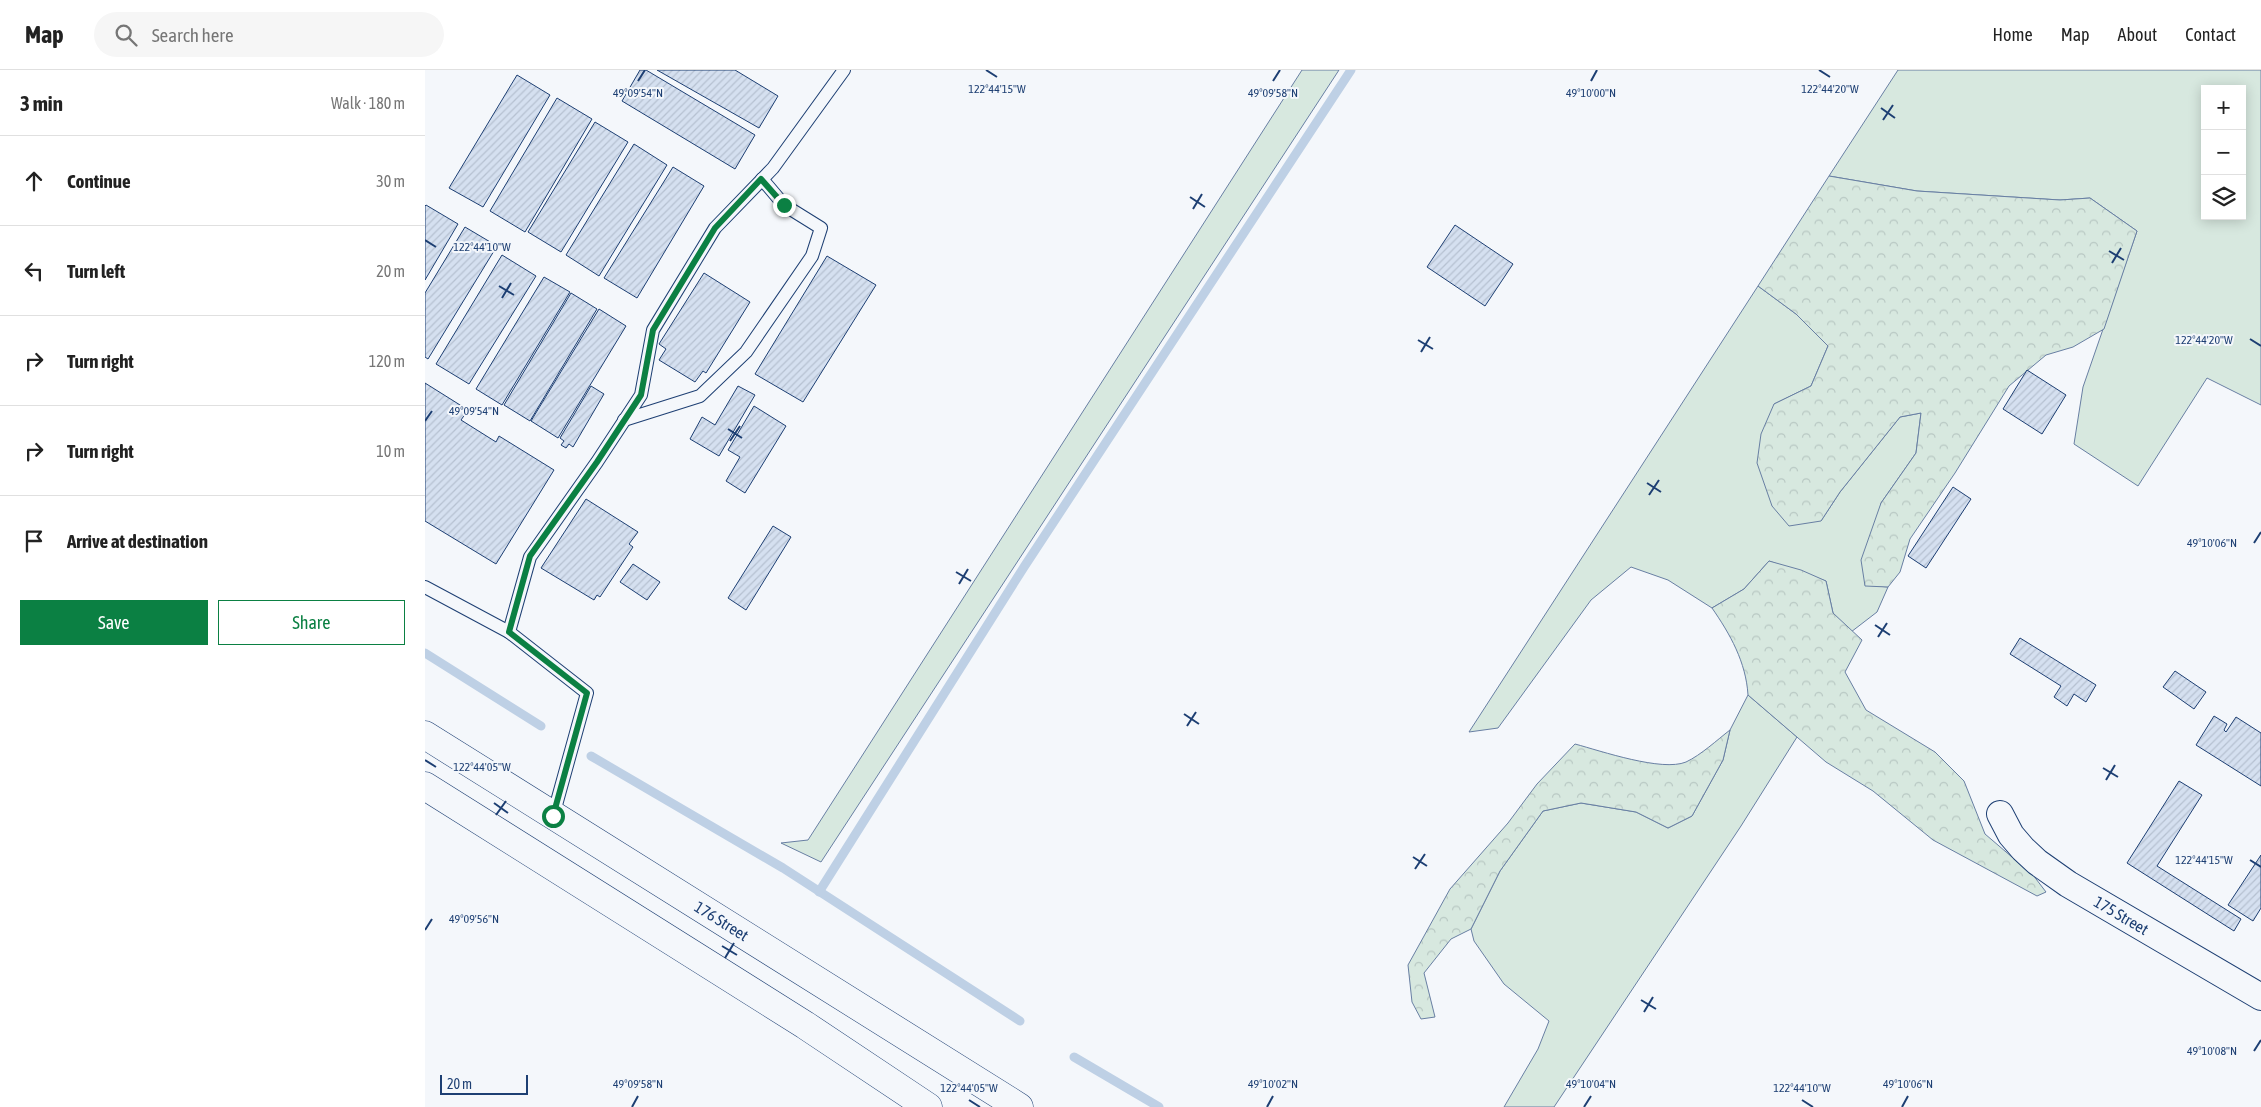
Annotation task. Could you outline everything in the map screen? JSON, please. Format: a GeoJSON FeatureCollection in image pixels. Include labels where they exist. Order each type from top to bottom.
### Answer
{"type":"FeatureCollection","features":[{"type":"Feature","properties":{"kind":"highway","name":"176 Street"},"geometry":{"type":"LineString","coordinates":[[425,736],[1019,1107]]}},
{"type":"Feature","properties":{"kind":"highway"},"geometry":{"type":"LineString","coordinates":[[425,786],[805,1025],[928,1107]]}},
{"type":"Feature","properties":{"kind":"street","name":"175 Street"},"geometry":{"type":"LineString","coordinates":[[2000,814],[2011,835],[2023,849],[2053,873],[2261,997]]}},
{"type":"Feature","properties":{"kind":"lane"},"geometry":{"type":"LineString","coordinates":[[509,632],[530,556],[641,395],[653,330],[715,228],[773,168],[844,70]]}},
{"type":"Feature","properties":{"kind":"lane"},"geometry":{"type":"LineString","coordinates":[[624,420],[700,396],[746,352],[812,256],[821,228],[784,205],[761,179]]}},
{"type":"Feature","properties":{"kind":"lane"},"geometry":{"type":"LineString","coordinates":[[425,588],[509,632],[587,693],[553,816]]}},
{"type":"Feature","properties":{"kind":"green space"},"geometry":{"type":"Polygon","coordinates":[[[1302,70],[1339,70],[821,862],[781,843],[808,840],[1302,70]]]}},
{"type":"Feature","properties":{"kind":"green space"},"geometry":{"type":"Polygon","coordinates":[[[1898,70],[2261,70],[2261,405],[2207,378],[2138,486],[2074,444],[2083,387],[2137,231],[2090,198],[2060,200],[1917,191],[1829,176],[1898,70]]]}},
{"type":"Feature","properties":{"kind":"green space"},"geometry":{"type":"Polygon","coordinates":[[[1829,176],[1917,191],[2060,200],[2090,198],[2137,231],[2104,329],[2073,347],[2046,355],[2009,386],[1955,473],[1910,539],[1900,572],[1888,587],[1865,586],[1861,560],[1881,503],[1916,453],[1921,413],[1900,417],[1840,492],[1821,521],[1789,526],[1772,506],[1757,463],[1761,434],[1774,404],[1811,386],[1828,346],[1796,314],[1758,286],[1829,176]]]}},
{"type":"Feature","properties":{"kind":"green space"},"geometry":{"type":"Polygon","coordinates":[[[1758,286],[1796,314],[1828,346],[1811,386],[1774,404],[1821,521],[1840,492],[1900,417],[1921,413],[1916,453],[1881,503],[1865,585],[1888,587],[1877,612],[1851,632],[1833,613],[1826,581],[1769,561],[1744,589],[1712,608],[1668,580],[1631,567],[1591,600],[1498,728],[1469,732],[1758,286]]]}},
{"type":"Feature","properties":{"kind":"green space"},"geometry":{"type":"Polygon","coordinates":[[[1769,561],[1801,570],[1826,581],[1833,613],[1862,640],[1845,672],[1866,710],[1935,752],[1964,781],[1985,834],[2033,875],[2046,892],[2037,896],[1933,840],[1873,791],[1826,762],[1748,695],[1744,671],[1736,649],[1712,608],[1744,589],[1769,561]]]}},
{"type":"Feature","properties":{"kind":"green space"},"geometry":{"type":"Polygon","coordinates":[[[1748,695],[1797,737],[1741,826],[1554,1107],[1504,1107],[1538,1049],[1549,1021],[1504,984],[1474,941],[1471,929],[1500,871],[1543,811],[1581,803],[1636,812],[1668,828],[1692,816],[1723,760],[1730,730],[1748,695]]]}},
{"type":"Feature","properties":{"kind":"green space"},"geometry":{"type":"Polygon","coordinates":[[[1730,730],[1723,760],[1692,816],[1668,828],[1636,812],[1581,803],[1543,811],[1500,871],[1471,929],[1451,939],[1424,973],[1435,1017],[1421,1019],[1412,1002],[1408,965],[1450,889],[1508,823],[1537,784],[1575,744],[1647,763],[1675,764],[1686,762],[1730,730]]]}},
{"type":"Feature","properties":{"kind":"building"},"geometry":{"type":"Polygon","coordinates":[[[640,70],[646,70],[755,135],[735,169],[622,101],[640,70]]]}},
{"type":"Feature","properties":{"kind":"building"},"geometry":{"type":"Polygon","coordinates":[[[657,70],[735,70],[778,96],[759,128],[657,70]]]}},
{"type":"Feature","properties":{"kind":"building"},"geometry":{"type":"Polygon","coordinates":[[[517,75],[550,95],[483,207],[449,188],[517,75]]]}},
{"type":"Feature","properties":{"kind":"building"},"geometry":{"type":"Polygon","coordinates":[[[557,98],[592,119],[525,232],[490,211],[557,98]]]}},
{"type":"Feature","properties":{"kind":"building"},"geometry":{"type":"Polygon","coordinates":[[[595,122],[628,142],[561,252],[528,232],[595,122]]]}},
{"type":"Feature","properties":{"kind":"building"},"geometry":{"type":"Polygon","coordinates":[[[634,144],[667,165],[599,276],[566,255],[634,144]]]}},
{"type":"Feature","properties":{"kind":"building"},"geometry":{"type":"Polygon","coordinates":[[[673,167],[704,186],[637,298],[604,278],[673,167]]]}},
{"type":"Feature","properties":{"kind":"building"},"geometry":{"type":"Polygon","coordinates":[[[425,206],[458,224],[425,280],[425,206]]]}},
{"type":"Feature","properties":{"kind":"building"},"geometry":{"type":"Polygon","coordinates":[[[1455,225],[1513,264],[1485,306],[1427,267],[1455,225]]]}},
{"type":"Feature","properties":{"kind":"building"},"geometry":{"type":"Polygon","coordinates":[[[465,227],[497,246],[428,359],[425,357],[425,293],[465,227]]]}},
{"type":"Feature","properties":{"kind":"building"},"geometry":{"type":"Polygon","coordinates":[[[502,255],[536,276],[469,384],[436,364],[502,255]]]}},
{"type":"Feature","properties":{"kind":"building"},"geometry":{"type":"Polygon","coordinates":[[[827,256],[876,285],[803,402],[755,374],[827,256]]]}},
{"type":"Feature","properties":{"kind":"building"},"geometry":{"type":"Polygon","coordinates":[[[704,273],[750,302],[706,373],[703,371],[695,382],[659,360],[666,349],[659,344],[704,273]]]}},
{"type":"Feature","properties":{"kind":"building"},"geometry":{"type":"Polygon","coordinates":[[[544,277],[570,292],[502,405],[476,389],[544,277]]]}},
{"type":"Feature","properties":{"kind":"building"},"geometry":{"type":"Polygon","coordinates":[[[571,293],[597,309],[530,421],[504,405],[571,293]]]}},
{"type":"Feature","properties":{"kind":"building"},"geometry":{"type":"Polygon","coordinates":[[[599,309],[626,326],[558,438],[531,421],[599,309]]]}},
{"type":"Feature","properties":{"kind":"building"},"geometry":{"type":"Polygon","coordinates":[[[2027,370],[2066,395],[2042,434],[2003,409],[2027,370]]]}},
{"type":"Feature","properties":{"kind":"building"},"geometry":{"type":"Polygon","coordinates":[[[425,383],[468,410],[461,420],[496,442],[499,436],[554,470],[496,564],[425,521],[425,383]]]}},
{"type":"Feature","properties":{"kind":"building"},"geometry":{"type":"Polygon","coordinates":[[[591,386],[604,394],[573,447],[569,444],[566,448],[561,445],[564,441],[560,438],[591,386]]]}},
{"type":"Feature","properties":{"kind":"building"},"geometry":{"type":"Polygon","coordinates":[[[738,386],[755,395],[719,456],[690,439],[702,417],[715,425],[738,386]]]}},
{"type":"Feature","properties":{"kind":"building"},"geometry":{"type":"Polygon","coordinates":[[[754,406],[786,426],[745,493],[726,481],[740,457],[728,450],[754,406]]]}},
{"type":"Feature","properties":{"kind":"building"},"geometry":{"type":"Polygon","coordinates":[[[1953,487],[1971,499],[1926,568],[1908,556],[1953,487]]]}},
{"type":"Feature","properties":{"kind":"building"},"geometry":{"type":"Polygon","coordinates":[[[586,499],[638,532],[629,544],[633,547],[600,597],[597,595],[594,600],[541,568],[586,499]]]}},
{"type":"Feature","properties":{"kind":"building"},"geometry":{"type":"Polygon","coordinates":[[[773,526],[791,537],[746,610],[728,598],[773,526]]]}},
{"type":"Feature","properties":{"kind":"building"},"geometry":{"type":"Polygon","coordinates":[[[633,564],[660,582],[647,600],[620,582],[633,564]]]}},
{"type":"Feature","properties":{"kind":"building"},"geometry":{"type":"Polygon","coordinates":[[[2020,638],[2096,685],[2086,702],[2074,694],[2067,706],[2054,697],[2061,686],[2010,654],[2020,638]]]}},
{"type":"Feature","properties":{"kind":"building"},"geometry":{"type":"Polygon","coordinates":[[[2175,671],[2206,692],[2194,709],[2163,687],[2175,671]]]}},
{"type":"Feature","properties":{"kind":"building"},"geometry":{"type":"Polygon","coordinates":[[[2214,716],[2227,724],[2224,730],[2226,732],[2236,717],[2261,733],[2261,786],[2196,745],[2214,716]]]}},
{"type":"Feature","properties":{"kind":"building"},"geometry":{"type":"Polygon","coordinates":[[[2179,781],[2202,795],[2157,866],[2241,919],[2234,931],[2127,863],[2179,781]]]}},
{"type":"Feature","properties":{"kind":"building"},"geometry":{"type":"Polygon","coordinates":[[[2261,855],[2261,908],[2253,921],[2228,905],[2261,855]]]}},
{"type":"Feature","properties":{"kind":"waterway"},"geometry":{"type":"LineString","coordinates":[[819,892],[1024,567],[1351,70]]}},
{"type":"Feature","properties":{"kind":"waterway"},"geometry":{"type":"LineString","coordinates":[[425,653],[541,726]]}},
{"type":"Feature","properties":{"kind":"waterway"},"geometry":{"type":"LineString","coordinates":[[591,756],[783,868],[1020,1021]]}},
{"type":"Feature","properties":{"kind":"waterway"},"geometry":{"type":"LineString","coordinates":[[1074,1057],[1159,1107]]}},
{"type":"Feature","properties":{"kind":"route"},"geometry":{"type":"LineString","coordinates":[[553,816],[587,693],[509,632],[530,556],[597,462],[641,395],[653,330],[715,228],[761,179],[784,205]]}}]}
